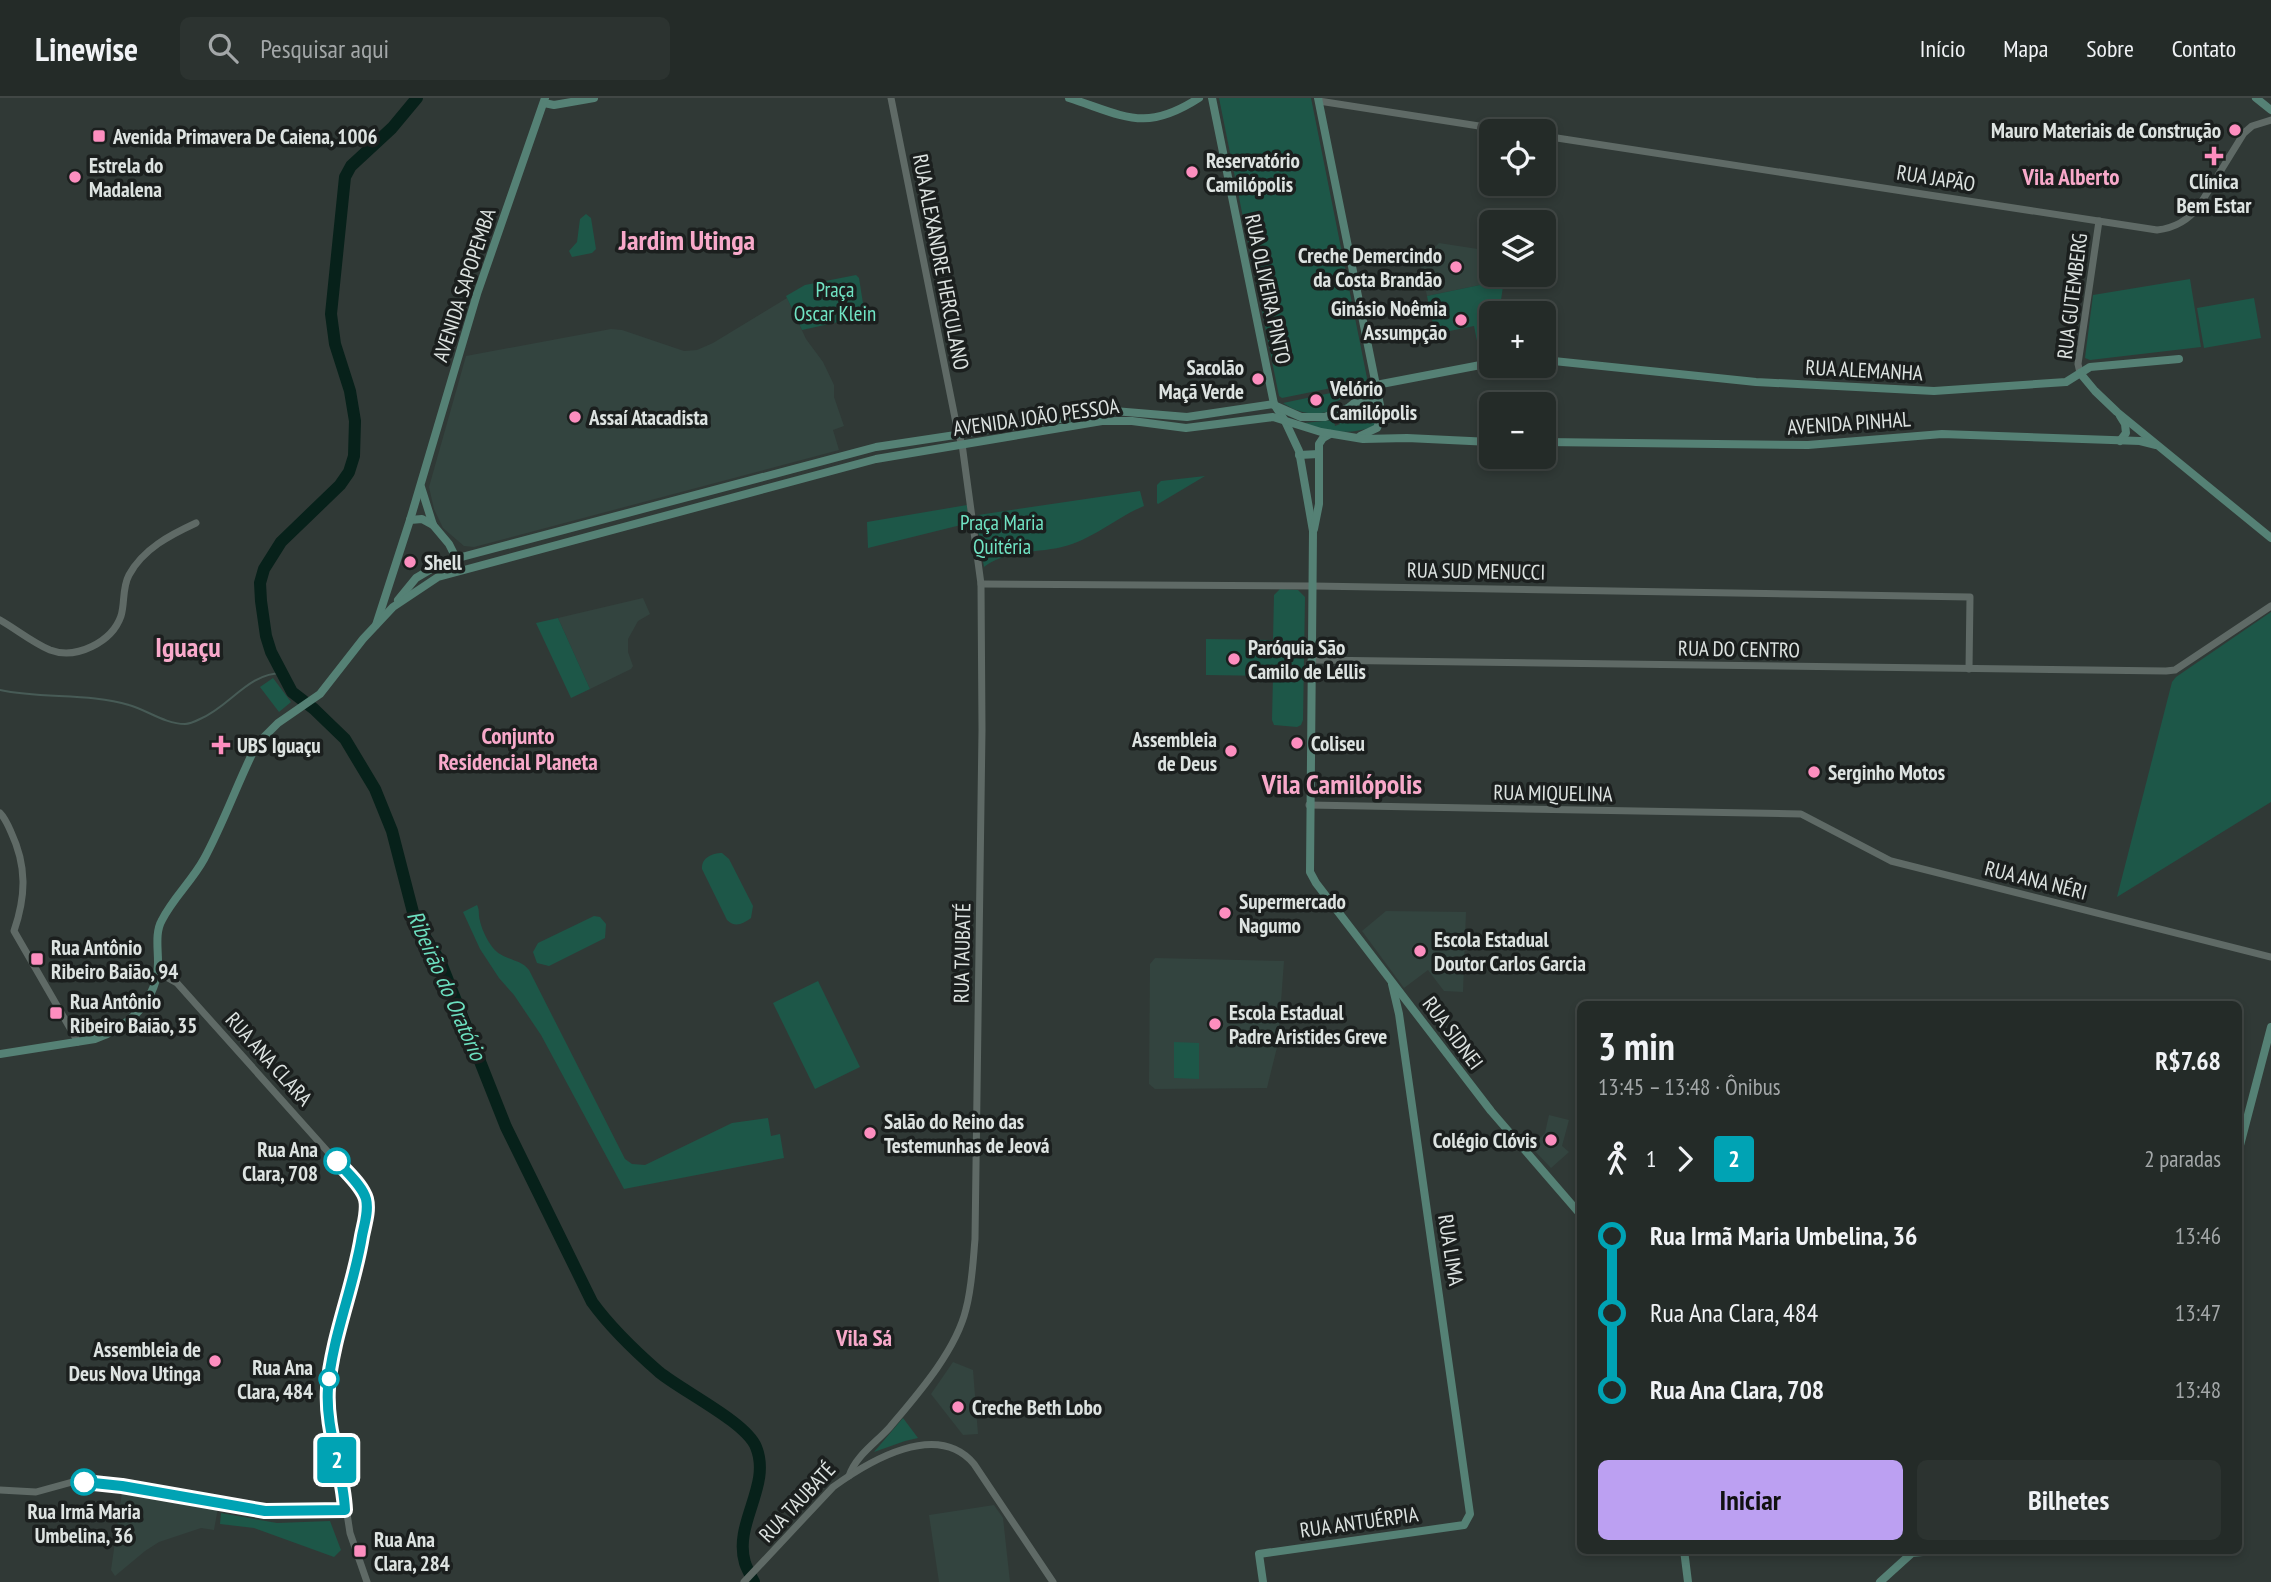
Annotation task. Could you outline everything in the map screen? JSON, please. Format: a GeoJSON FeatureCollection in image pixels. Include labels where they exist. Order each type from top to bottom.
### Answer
{"type":"FeatureCollection","features":[{"type":"Feature","properties":{"kind":"main road"},"geometry":{"type":"LineString","coordinates":[[545,101],[554,105],[594,98]]}},
{"type":"Feature","properties":{"kind":"main road"},"geometry":{"type":"LineString","coordinates":[[1069,98],[1125,116],[1152,120],[1177,111],[1199,98]]}},
{"type":"Feature","properties":{"kind":"main road","name":"RUA OLIVEIRA PINTO"},"geometry":{"type":"LineString","coordinates":[[1212,98],[1274,404]]}},
{"type":"Feature","properties":{"kind":"main road"},"geometry":{"type":"LineString","coordinates":[[2256,98],[2271,110]]}},
{"type":"Feature","properties":{"kind":"main road"},"geometry":{"type":"LineString","coordinates":[[1319,100],[1382,415],[1380,424],[1357,437]]}},
{"type":"Feature","properties":{"kind":"main road","name":"AVENIDA SAPOPEMBA"},"geometry":{"type":"LineString","coordinates":[[376,625],[477,294],[545,101]]}},
{"type":"Feature","properties":{"kind":"main road","name":"RUA ALEMANHA"},"geometry":{"type":"LineString","coordinates":[[1556,361],[1756,382],[1934,391],[2066,382],[2093,367],[2179,359]]}},
{"type":"Feature","properties":{"kind":"main road"},"geometry":{"type":"LineString","coordinates":[[1274,404],[1295,415],[1313,418],[1337,414],[1376,385],[1479,365]]}},
{"type":"Feature","properties":{"kind":"main road","name":"RUA GUTEMBERG"},"geometry":{"type":"LineString","coordinates":[[2080,373],[2095,391],[2155,445]]}},
{"type":"Feature","properties":{"kind":"main road"},"geometry":{"type":"LineString","coordinates":[[1353,404],[1368,400],[1379,403]]}},
{"type":"Feature","properties":{"kind":"main road"},"geometry":{"type":"LineString","coordinates":[[1274,404],[1285,421],[1299,455],[1314,512]]}},
{"type":"Feature","properties":{"kind":"main road","name":"AVENIDA JOÃO PESSOA"},"geometry":{"type":"LineString","coordinates":[[157,972],[157,939],[162,919],[204,860],[253,752],[283,719],[320,694],[376,625],[431,568],[456,558],[856,452],[958,433],[1114,411],[1128,410],[1187,417],[1274,404]]}},
{"type":"Feature","properties":{"kind":"main road"},"geometry":{"type":"LineString","coordinates":[[2118,412],[2126,427],[2126,436],[2120,441]]}},
{"type":"Feature","properties":{"kind":"main road","name":"AVENIDA JOÃO PESSOA"},"geometry":{"type":"LineString","coordinates":[[410,590],[451,572],[876,459],[962,444],[1102,421],[1132,421],[1186,428],[1268,416],[1331,434]]}},
{"type":"Feature","properties":{"kind":"main road"},"geometry":{"type":"LineString","coordinates":[[1309,806],[1313,531],[1320,442],[1331,434],[1367,439],[1479,441]]}},
{"type":"Feature","properties":{"kind":"main road","name":"AVENIDA PINHAL"},"geometry":{"type":"LineString","coordinates":[[1556,443],[1808,445],[1942,434],[2140,441],[2155,445]]}},
{"type":"Feature","properties":{"kind":"main road"},"geometry":{"type":"LineString","coordinates":[[2155,445],[2271,538]]}},
{"type":"Feature","properties":{"kind":"main road"},"geometry":{"type":"LineString","coordinates":[[1299,455],[1319,454]]}},
{"type":"Feature","properties":{"kind":"main road"},"geometry":{"type":"LineString","coordinates":[[421,484],[424,504],[433,524],[456,558],[458,567],[451,572]]}},
{"type":"Feature","properties":{"kind":"main road"},"geometry":{"type":"LineString","coordinates":[[410,520],[422,519],[433,524]]}},
{"type":"Feature","properties":{"kind":"main road"},"geometry":{"type":"LineString","coordinates":[[449,544],[470,555]]}},
{"type":"Feature","properties":{"kind":"main road"},"geometry":{"type":"LineString","coordinates":[[392,575],[396,585],[410,590]]}},
{"type":"Feature","properties":{"kind":"main road","name":"RUA SIDNEI"},"geometry":{"type":"LineString","coordinates":[[1309,806],[1308,866],[1316,883],[1492,1111],[1577,1210]]}},
{"type":"Feature","properties":{"kind":"main road"},"geometry":{"type":"LineString","coordinates":[[0,1054],[78,1042],[110,1034],[125,1024],[145,1004],[152,993],[157,972]]}},
{"type":"Feature","properties":{"kind":"main road","name":"RUA LIMA"},"geometry":{"type":"LineString","coordinates":[[1390,981],[1392,999],[1399,1014],[1470,1508],[1464,1525]]}},
{"type":"Feature","properties":{"kind":"main road"},"geometry":{"type":"LineString","coordinates":[[1392,999],[1411,1008]]}},
{"type":"Feature","properties":{"kind":"main road"},"geometry":{"type":"LineString","coordinates":[[1399,1014],[1411,1008]]}},
{"type":"Feature","properties":{"kind":"main road"},"geometry":{"type":"LineString","coordinates":[[2242,1138],[2271,1027]]}},
{"type":"Feature","properties":{"kind":"main road","name":"RUA ANTUÉRPIA"},"geometry":{"type":"LineString","coordinates":[[1264,1582],[1259,1554],[1464,1525]]}},
{"type":"Feature","properties":{"kind":"main road"},"geometry":{"type":"LineString","coordinates":[[1684,1554],[1688,1582]]}},
{"type":"Feature","properties":{"kind":"main road"},"geometry":{"type":"LineString","coordinates":[[1880,1582],[1911,1554]]}},
{"type":"Feature","properties":{"kind":"street","name":"RUA ALEXANDRE HERCULANO"},"geometry":{"type":"LineString","coordinates":[[891,98],[958,433]]}},
{"type":"Feature","properties":{"kind":"street"},"geometry":{"type":"LineString","coordinates":[[1319,100],[1479,126]]}},
{"type":"Feature","properties":{"kind":"street","name":"RUA JAPÃO"},"geometry":{"type":"LineString","coordinates":[[1556,138],[2157,230],[2185,221],[2199,206],[2244,132],[2252,126],[2271,120]]}},
{"type":"Feature","properties":{"kind":"street","name":"RUA GUTEMBERG"},"geometry":{"type":"LineString","coordinates":[[2080,373],[2078,363],[2099,221]]}},
{"type":"Feature","properties":{"kind":"street","name":"RUA TAUBATÉ"},"geometry":{"type":"LineString","coordinates":[[744,1582],[806,1514],[833,1487],[849,1476],[856,1461],[911,1403],[936,1368],[959,1329],[966,1311],[974,1258],[982,730],[981,584],[971,501],[958,433]]}},
{"type":"Feature","properties":{"kind":"street"},"geometry":{"type":"LineString","coordinates":[[0,620],[54,652],[82,650],[100,643],[121,616],[124,589],[135,566],[145,554],[167,538],[196,523]]}},
{"type":"Feature","properties":{"kind":"street","name":"RUA SUD MENUCCI"},"geometry":{"type":"LineString","coordinates":[[981,584],[1312,586],[1970,597],[1969,669]]}},
{"type":"Feature","properties":{"kind":"street","name":"RUA DO CENTRO"},"geometry":{"type":"LineString","coordinates":[[1311,660],[2166,671],[2175,670],[2271,606]]}},
{"type":"Feature","properties":{"kind":"street","name":"RUA MIQUELINA"},"geometry":{"type":"LineString","coordinates":[[1309,806],[1799,814]]}},
{"type":"Feature","properties":{"kind":"street"},"geometry":{"type":"LineString","coordinates":[[0,813],[16,842],[24,875],[21,910],[14,931],[78,1042]]}},
{"type":"Feature","properties":{"kind":"street","name":"RUA ANA NÉRI"},"geometry":{"type":"LineString","coordinates":[[1799,814],[1891,861],[2271,957]]}},
{"type":"Feature","properties":{"kind":"street","name":"RUA ANA CLARA"},"geometry":{"type":"LineString","coordinates":[[157,972],[177,983],[355,1181],[366,1197],[367,1208],[361,1244],[328,1388],[329,1421],[340,1468],[345,1510],[367,1582]]}},
{"type":"Feature","properties":{"kind":"street"},"geometry":{"type":"LineString","coordinates":[[873,1462],[871,1455],[874,1445]]}},
{"type":"Feature","properties":{"kind":"street"},"geometry":{"type":"LineString","coordinates":[[849,1476],[873,1462],[915,1447],[941,1445],[957,1449],[974,1464],[1053,1582]]}},
{"type":"Feature","properties":{"kind":"street"},"geometry":{"type":"LineString","coordinates":[[0,1490],[36,1492],[76,1481],[96,1482],[265,1511],[345,1510]]}},
{"type":"Feature","properties":{"kind":"shaded area","name":"Creche Demercindo da Costa Brandão"},"geometry":{"type":"Polygon","coordinates":[[[1439,243],[1479,249],[1479,285],[1427,296],[1420,262],[1439,243]]]}},
{"type":"Feature","properties":{"kind":"shaded area"},"geometry":{"type":"Polygon","coordinates":[[[787,298],[806,339],[823,362],[834,385],[834,397],[844,426],[833,430],[839,450],[474,547],[464,546],[443,528],[434,509],[429,487],[466,356],[611,329],[622,330],[684,351],[697,350],[787,298]]]}},
{"type":"Feature","properties":{"kind":"shaded area"},"geometry":{"type":"Polygon","coordinates":[[[643,598],[650,614],[638,621],[628,639],[628,652],[633,666],[590,689],[558,618],[643,598]]]}},
{"type":"Feature","properties":{"kind":"shaded area","name":"Escola Estadual Doutor Carlos Garcia"},"geometry":{"type":"Polygon","coordinates":[[[1386,911],[1466,912],[1463,992],[1444,991],[1428,970],[1404,988],[1362,931],[1386,911]]]}},
{"type":"Feature","properties":{"kind":"shaded area","name":"Escola Estadual Padre Aristides Greve"},"geometry":{"type":"Polygon","coordinates":[[[1155,958],[1284,961],[1278,1043],[1267,1088],[1155,1089],[1149,1084],[1150,964],[1155,958]]]}},
{"type":"Feature","properties":{"kind":"shaded area","name":"Colégio Clóvis"},"geometry":{"type":"Polygon","coordinates":[[[1549,1115],[1569,1120],[1562,1146],[1569,1152],[1551,1168],[1531,1147],[1545,1133],[1549,1115]]]}},
{"type":"Feature","properties":{"kind":"shaded area","name":"Creche Beth Lobo"},"geometry":{"type":"Polygon","coordinates":[[[953,1362],[973,1370],[978,1434],[963,1435],[931,1394],[953,1362]]]}},
{"type":"Feature","properties":{"kind":"shaded area"},"geometry":{"type":"Polygon","coordinates":[[[122,1492],[218,1508],[214,1530],[201,1528],[159,1542],[115,1576],[111,1570],[122,1492]]]}},
{"type":"Feature","properties":{"kind":"shaded area"},"geometry":{"type":"Polygon","coordinates":[[[994,1505],[1003,1518],[1010,1582],[939,1582],[929,1515],[994,1505]]]}},
{"type":"Feature","properties":{"kind":"green space"},"geometry":{"type":"Polygon","coordinates":[[[1219,98],[1311,98],[1366,381],[1282,398],[1279,396],[1219,98]]]}},
{"type":"Feature","properties":{"kind":"green space"},"geometry":{"type":"Polygon","coordinates":[[[586,214],[591,218],[596,249],[592,253],[572,257],[569,251],[577,242],[580,219],[586,214]]]}},
{"type":"Feature","properties":{"kind":"green space","name":"Praça Oscar Klein"},"geometry":{"type":"Polygon","coordinates":[[[856,275],[859,278],[865,316],[802,330],[786,296],[805,285],[856,275]]]}},
{"type":"Feature","properties":{"kind":"green space"},"geometry":{"type":"Polygon","coordinates":[[[2190,279],[2201,347],[2090,360],[2085,358],[2093,295],[2190,279]]]}},
{"type":"Feature","properties":{"kind":"green space","name":"Ginásio Noêmia Assumpção"},"geometry":{"type":"Polygon","coordinates":[[[1479,285],[1503,287],[1501,301],[1479,301],[1479,351],[1474,326],[1435,334],[1427,296],[1479,285]]]}},
{"type":"Feature","properties":{"kind":"green space"},"geometry":{"type":"Polygon","coordinates":[[[2254,298],[2261,338],[2204,348],[2197,308],[2254,298]]]}},
{"type":"Feature","properties":{"kind":"green space"},"geometry":{"type":"Polygon","coordinates":[[[1366,387],[1357,396],[1352,393],[1332,404],[1328,412],[1305,412],[1283,403],[1366,387]]]}},
{"type":"Feature","properties":{"kind":"green space"},"geometry":{"type":"Polygon","coordinates":[[[1366,404],[1376,409],[1377,419],[1374,426],[1366,429],[1339,432],[1304,423],[1334,420],[1335,426],[1340,424],[1340,418],[1343,418],[1344,422],[1359,414],[1359,408],[1366,404]]]}},
{"type":"Feature","properties":{"kind":"green space"},"geometry":{"type":"Polygon","coordinates":[[[1205,476],[1157,503],[1157,485],[1161,481],[1205,476]]]}},
{"type":"Feature","properties":{"kind":"green space","name":"Praça Maria Quitéria"},"geometry":{"type":"Polygon","coordinates":[[[1140,491],[1144,506],[1084,539],[1062,547],[1011,555],[984,567],[976,518],[978,515],[1140,491]]]}},
{"type":"Feature","properties":{"kind":"green space"},"geometry":{"type":"Polygon","coordinates":[[[967,505],[969,523],[868,548],[867,522],[967,505]]]}},
{"type":"Feature","properties":{"kind":"green space"},"geometry":{"type":"Polygon","coordinates":[[[1280,589],[1298,590],[1305,597],[1303,720],[1297,727],[1274,725],[1273,676],[1206,675],[1206,639],[1273,640],[1274,595],[1280,589]]]}},
{"type":"Feature","properties":{"kind":"green space"},"geometry":{"type":"Polygon","coordinates":[[[2271,612],[2271,802],[2117,897],[2172,682],[2271,612]]]}},
{"type":"Feature","properties":{"kind":"green space"},"geometry":{"type":"Polygon","coordinates":[[[558,618],[590,689],[571,698],[536,623],[558,618]]]}},
{"type":"Feature","properties":{"kind":"green space"},"geometry":{"type":"Polygon","coordinates":[[[273,678],[291,702],[279,712],[260,687],[273,678]]]}},
{"type":"Feature","properties":{"kind":"green space"},"geometry":{"type":"Polygon","coordinates":[[[722,853],[729,859],[753,906],[751,918],[739,924],[727,920],[702,869],[703,862],[708,857],[722,853]]]}},
{"type":"Feature","properties":{"kind":"green space"},"geometry":{"type":"Polygon","coordinates":[[[477,905],[483,930],[493,948],[529,970],[625,1159],[632,1164],[645,1165],[732,1123],[768,1118],[771,1136],[780,1134],[784,1158],[624,1189],[541,1035],[480,949],[463,912],[477,905]]]}},
{"type":"Feature","properties":{"kind":"green space"},"geometry":{"type":"Polygon","coordinates":[[[594,916],[600,917],[606,924],[605,938],[549,966],[537,963],[533,952],[538,943],[594,916]]]}},
{"type":"Feature","properties":{"kind":"green space"},"geometry":{"type":"Polygon","coordinates":[[[818,981],[860,1067],[815,1089],[773,1003],[818,981]]]}},
{"type":"Feature","properties":{"kind":"green space"},"geometry":{"type":"Polygon","coordinates":[[[1174,1042],[1199,1043],[1199,1079],[1174,1078],[1174,1042]]]}},
{"type":"Feature","properties":{"kind":"green space"},"geometry":{"type":"Polygon","coordinates":[[[903,1418],[918,1438],[874,1452],[903,1418]]]}},
{"type":"Feature","properties":{"kind":"green space"},"geometry":{"type":"Polygon","coordinates":[[[221,1513],[277,1523],[330,1521],[341,1550],[334,1557],[254,1528],[220,1524],[221,1513]]]}},
{"type":"Feature","properties":{"kind":"waterway","name":"Ribeirão do Oratório"},"geometry":{"type":"LineString","coordinates":[[417,98],[392,128],[351,166],[345,177],[331,314],[335,344],[350,391],[355,421],[354,456],[349,472],[340,485],[281,542],[264,569],[260,583],[266,636],[271,652],[292,692],[345,739],[375,789],[392,831],[415,920],[441,963],[506,1127],[592,1302],[623,1338],[659,1372],[740,1427],[756,1447],[760,1462],[759,1476],[747,1519],[743,1548],[745,1563],[754,1582]]}},
{"type":"Feature","properties":{"kind":"waterway"},"geometry":{"type":"LineString","coordinates":[[0,690],[114,701],[136,707],[170,722],[185,724],[211,713],[259,678],[283,673]]}},
{"type":"Feature","properties":{"kind":"bus line","name":"2"},"geometry":{"type":"LineString","coordinates":[[84,1482],[265,1511],[345,1510],[340,1468],[329,1421],[328,1388],[358,1260],[367,1208],[366,1197],[337,1161]]}},
{"type":"Feature","properties":{"kind":"place","name":"Mauro Materiais de Construção"},"geometry":{"type":"Point","coordinates":[2235,130]}},
{"type":"Feature","properties":{"kind":"place","name":"Avenida Primavera De Caiena, 1006"},"geometry":{"type":"Point","coordinates":[99,136]}},
{"type":"Feature","properties":{"kind":"place","name":"Clínica Bem Estar"},"geometry":{"type":"Point","coordinates":[2214,156]}},
{"type":"Feature","properties":{"kind":"place","name":"Reservatório Camilópolis"},"geometry":{"type":"Point","coordinates":[1192,172]}},
{"type":"Feature","properties":{"kind":"place","name":"Estrela do Madalena"},"geometry":{"type":"Point","coordinates":[75,177]}},
{"type":"Feature","properties":{"kind":"place","name":"Creche Demercindo da Costa Brandão"},"geometry":{"type":"Point","coordinates":[1456,267]}},
{"type":"Feature","properties":{"kind":"place","name":"Ginásio Noêmia Assumpção"},"geometry":{"type":"Point","coordinates":[1461,320]}},
{"type":"Feature","properties":{"kind":"place","name":"Sacolão Maçã Verde"},"geometry":{"type":"Point","coordinates":[1258,379]}},
{"type":"Feature","properties":{"kind":"place","name":"Velório Camilópolis"},"geometry":{"type":"Point","coordinates":[1316,400]}},
{"type":"Feature","properties":{"kind":"place","name":"Assaí Atacadista"},"geometry":{"type":"Point","coordinates":[575,417]}},
{"type":"Feature","properties":{"kind":"place","name":"Shell"},"geometry":{"type":"Point","coordinates":[410,562]}},
{"type":"Feature","properties":{"kind":"place","name":"Paróquia São Camilo de Léllis"},"geometry":{"type":"Point","coordinates":[1234,659]}},
{"type":"Feature","properties":{"kind":"place","name":"Coliseu"},"geometry":{"type":"Point","coordinates":[1297,743]}},
{"type":"Feature","properties":{"kind":"place","name":"UBS Iguaçu"},"geometry":{"type":"Point","coordinates":[221,745]}},
{"type":"Feature","properties":{"kind":"place","name":"Assembleia de Deus"},"geometry":{"type":"Point","coordinates":[1231,751]}},
{"type":"Feature","properties":{"kind":"place","name":"Serginho Motos"},"geometry":{"type":"Point","coordinates":[1814,772]}},
{"type":"Feature","properties":{"kind":"place","name":"Supermercado Nagumo"},"geometry":{"type":"Point","coordinates":[1225,913]}},
{"type":"Feature","properties":{"kind":"place","name":"Escola Estadual Doutor Carlos Garcia"},"geometry":{"type":"Point","coordinates":[1420,951]}},
{"type":"Feature","properties":{"kind":"place","name":"Rua Antônio Ribeiro Baião, 94"},"geometry":{"type":"Point","coordinates":[37,959]}},
{"type":"Feature","properties":{"kind":"place","name":"Rua Antônio Ribeiro Baião, 35"},"geometry":{"type":"Point","coordinates":[56,1013]}},
{"type":"Feature","properties":{"kind":"place","name":"Escola Estadual Padre Aristides Greve"},"geometry":{"type":"Point","coordinates":[1215,1024]}},
{"type":"Feature","properties":{"kind":"place","name":"Salão do Reino das Testemunhas de Jeová"},"geometry":{"type":"Point","coordinates":[870,1133]}},
{"type":"Feature","properties":{"kind":"place","name":"Colégio Clóvis"},"geometry":{"type":"Point","coordinates":[1551,1140]}},
{"type":"Feature","properties":{"kind":"place","name":"Rua Ana Clara, 708"},"geometry":{"type":"Point","coordinates":[337,1161]}},
{"type":"Feature","properties":{"kind":"place","name":"Assembleia de Deus Nova Utinga"},"geometry":{"type":"Point","coordinates":[215,1361]}},
{"type":"Feature","properties":{"kind":"place","name":"Rua Ana Clara, 484"},"geometry":{"type":"Point","coordinates":[329,1379]}},
{"type":"Feature","properties":{"kind":"place","name":"Creche Beth Lobo"},"geometry":{"type":"Point","coordinates":[958,1407]}},
{"type":"Feature","properties":{"kind":"place","name":"Rua Irmã Maria Umbelina, 36"},"geometry":{"type":"Point","coordinates":[84,1482]}},
{"type":"Feature","properties":{"kind":"place","name":"Rua Ana Clara, 284"},"geometry":{"type":"Point","coordinates":[360,1551]}},
{"type":"Feature","properties":{"kind":"district","name":"Vila Alberto"},"geometry":{"type":"Point","coordinates":[2071,176]}},
{"type":"Feature","properties":{"kind":"district","name":"Jardim Utinga"},"geometry":{"type":"Point","coordinates":[687,239]}},
{"type":"Feature","properties":{"kind":"district","name":"Iguaçu"},"geometry":{"type":"Point","coordinates":[188,646]}},
{"type":"Feature","properties":{"kind":"district","name":"Conjunto Residencial Planeta"},"geometry":{"type":"Point","coordinates":[518,748]}},
{"type":"Feature","properties":{"kind":"district","name":"Vila Camilópolis"},"geometry":{"type":"Point","coordinates":[1342,783]}},
{"type":"Feature","properties":{"kind":"district","name":"Vila Sá"},"geometry":{"type":"Point","coordinates":[864,1337]}}]}
